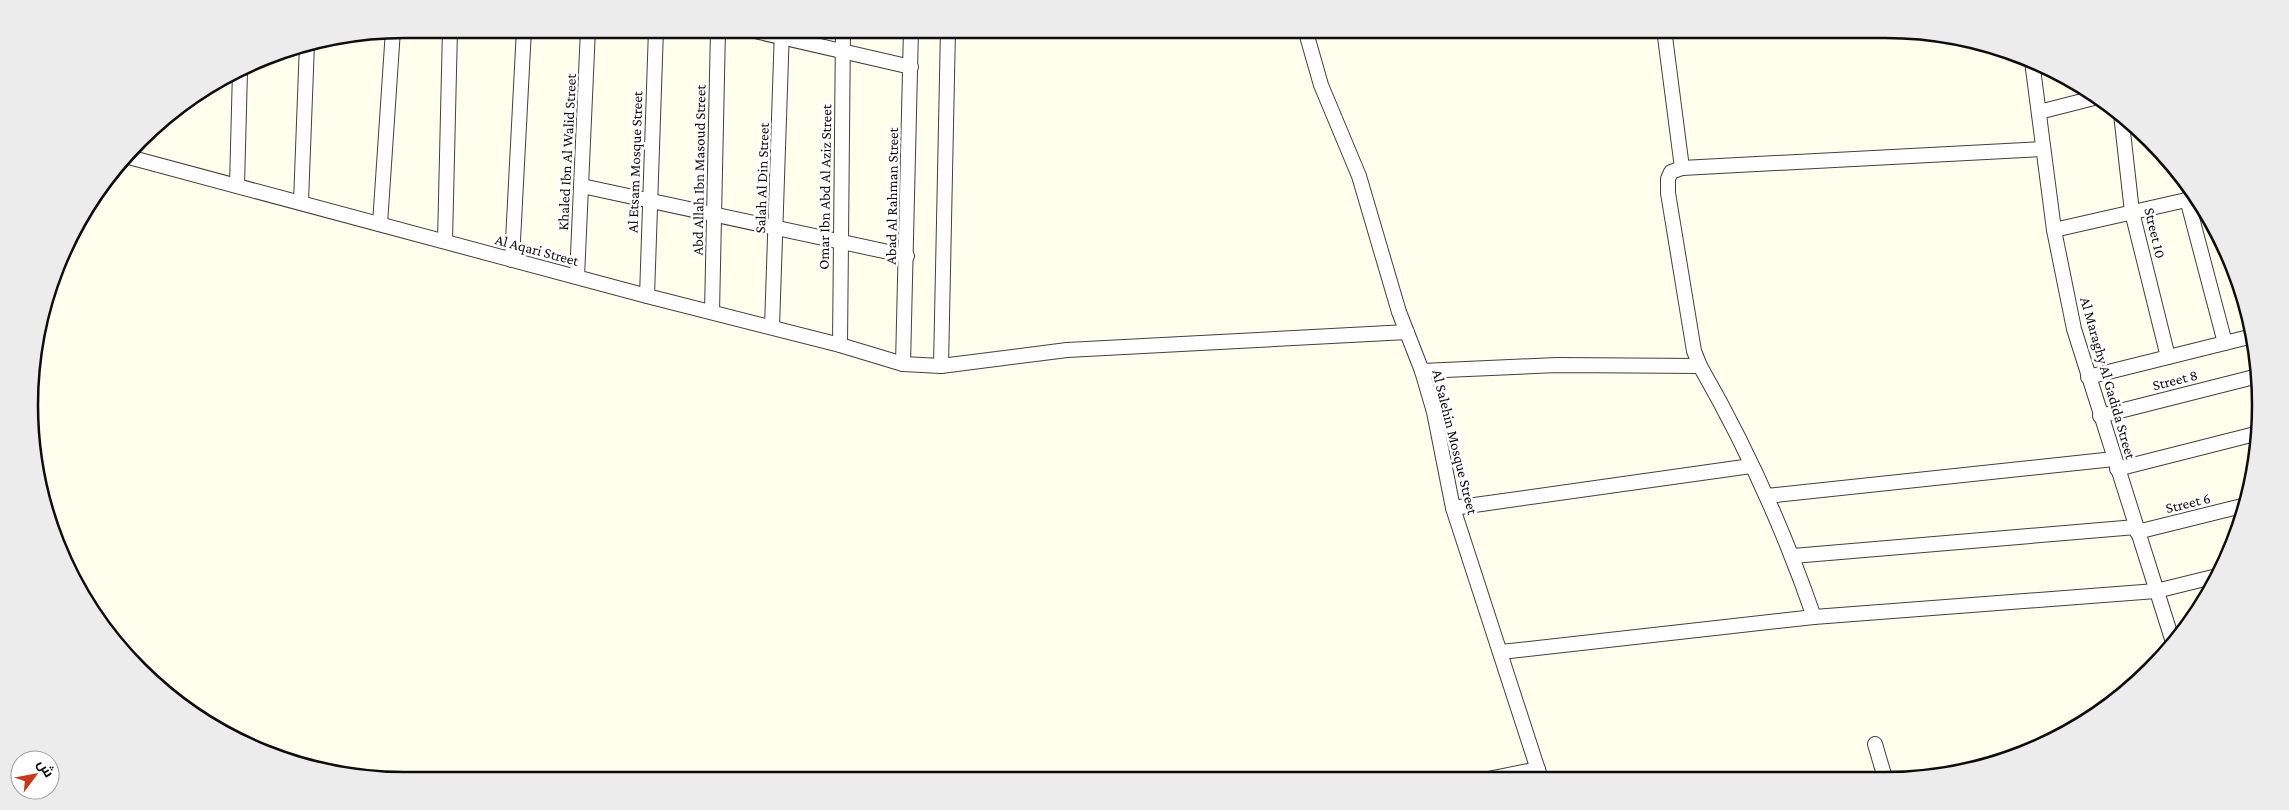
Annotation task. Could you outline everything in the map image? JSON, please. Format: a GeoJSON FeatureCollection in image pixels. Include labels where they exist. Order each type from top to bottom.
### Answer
{"type":"FeatureCollection","features":[{"type":"Feature","properties":{"kind":"street"},"geometry":{"type":"LineString","coordinates":[[380,224],[392,38]]}},
{"type":"Feature","properties":{"kind":"street"},"geometry":{"type":"LineString","coordinates":[[445,242],[450,38]]}},
{"type":"Feature","properties":{"kind":"street"},"geometry":{"type":"LineString","coordinates":[[512,260],[524,38]]}},
{"type":"Feature","properties":{"kind":"street","name":"Khaled Ibn Al Walid Street"},"geometry":{"type":"LineString","coordinates":[[577,277],[588,38]]}},
{"type":"Feature","properties":{"kind":"street","name":"Al Etsam Mosque Street"},"geometry":{"type":"LineString","coordinates":[[647,296],[656,38]]}},
{"type":"Feature","properties":{"kind":"street","name":"Abd Allah Ibn Masoud Street"},"geometry":{"type":"LineString","coordinates":[[712,312],[718,38]]}},
{"type":"Feature","properties":{"kind":"street","name":"Salah Al Din Street"},"geometry":{"type":"LineString","coordinates":[[772,327],[782,38]]}},
{"type":"Feature","properties":{"kind":"street"},"geometry":{"type":"LineString","coordinates":[[799,38],[843,51],[911,67]]}},
{"type":"Feature","properties":{"kind":"street","name":"Omar Ibn Abd Al Aziz Street"},"geometry":{"type":"LineString","coordinates":[[840,345],[843,38]]}},
{"type":"Feature","properties":{"kind":"street","name":"Abad Al Rahman Street"},"geometry":{"type":"LineString","coordinates":[[903,364],[911,38]]}},
{"type":"Feature","properties":{"kind":"street"},"geometry":{"type":"LineString","coordinates":[[942,366],[948,38]]}},
{"type":"Feature","properties":{"kind":"street","name":"Al Salehin Mosque Street"},"geometry":{"type":"LineString","coordinates":[[1308,38],[1321,84],[1359,176],[1394,293],[1422,371],[1434,412],[1454,508],[1538,772]]}},
{"type":"Feature","properties":{"kind":"street"},"geometry":{"type":"LineString","coordinates":[[1665,38],[1682,168]]}},
{"type":"Feature","properties":{"kind":"street"},"geometry":{"type":"LineString","coordinates":[[301,202],[307,51]]}},
{"type":"Feature","properties":{"kind":"street","name":"Al Maraghy Al Gadida Street"},"geometry":{"type":"LineString","coordinates":[[2033,69],[2054,230],[2074,328],[2100,416],[2171,635]]}},
{"type":"Feature","properties":{"kind":"street"},"geometry":{"type":"LineString","coordinates":[[237,185],[240,76]]}},
{"type":"Feature","properties":{"kind":"street"},"geometry":{"type":"LineString","coordinates":[[2039,112],[2089,99]]}},
{"type":"Feature","properties":{"kind":"street","name":"Street 10"},"geometry":{"type":"LineString","coordinates":[[2122,126],[2132,212],[2168,357]]}},
{"type":"Feature","properties":{"kind":"street"},"geometry":{"type":"LineString","coordinates":[[1814,617],[1793,556],[1766,496],[1700,366],[1693,342],[1668,185],[1672,172],[1682,168],[2043,149]]}},
{"type":"Feature","properties":{"kind":"street","name":"Al Aqari Street"},"geometry":{"type":"LineString","coordinates":[[133,158],[647,296],[840,345],[903,364],[942,366],[1068,350],[1408,332]]}},
{"type":"Feature","properties":{"kind":"street"},"geometry":{"type":"LineString","coordinates":[[582,186],[907,256]]}},
{"type":"Feature","properties":{"kind":"street"},"geometry":{"type":"LineString","coordinates":[[2054,230],[2188,199]]}},
{"type":"Feature","properties":{"kind":"street"},"geometry":{"type":"LineString","coordinates":[[2194,208],[2225,343]]}},
{"type":"Feature","properties":{"kind":"street"},"geometry":{"type":"LineString","coordinates":[[2088,377],[2245,338]]}},
{"type":"Feature","properties":{"kind":"street"},"geometry":{"type":"LineString","coordinates":[[1422,371],[1557,365],[1700,366]]}},
{"type":"Feature","properties":{"kind":"street","name":"Street 8"},"geometry":{"type":"LineString","coordinates":[[2100,416],[2251,378]]}},
{"type":"Feature","properties":{"kind":"street"},"geometry":{"type":"LineString","coordinates":[[1766,496],[2116,464],[2250,435]]}},
{"type":"Feature","properties":{"kind":"street"},"geometry":{"type":"LineString","coordinates":[[1454,508],[1751,466]]}},
{"type":"Feature","properties":{"kind":"street","name":"Street 6"},"geometry":{"type":"LineString","coordinates":[[1793,556],[2137,529],[2237,507]]}},
{"type":"Feature","properties":{"kind":"street"},"geometry":{"type":"LineString","coordinates":[[1501,652],[1814,617],[2156,591],[2208,578]]}},
{"type":"Feature","properties":{"kind":"street"},"geometry":{"type":"LineString","coordinates":[[1875,744],[1883,772]]}}]}
